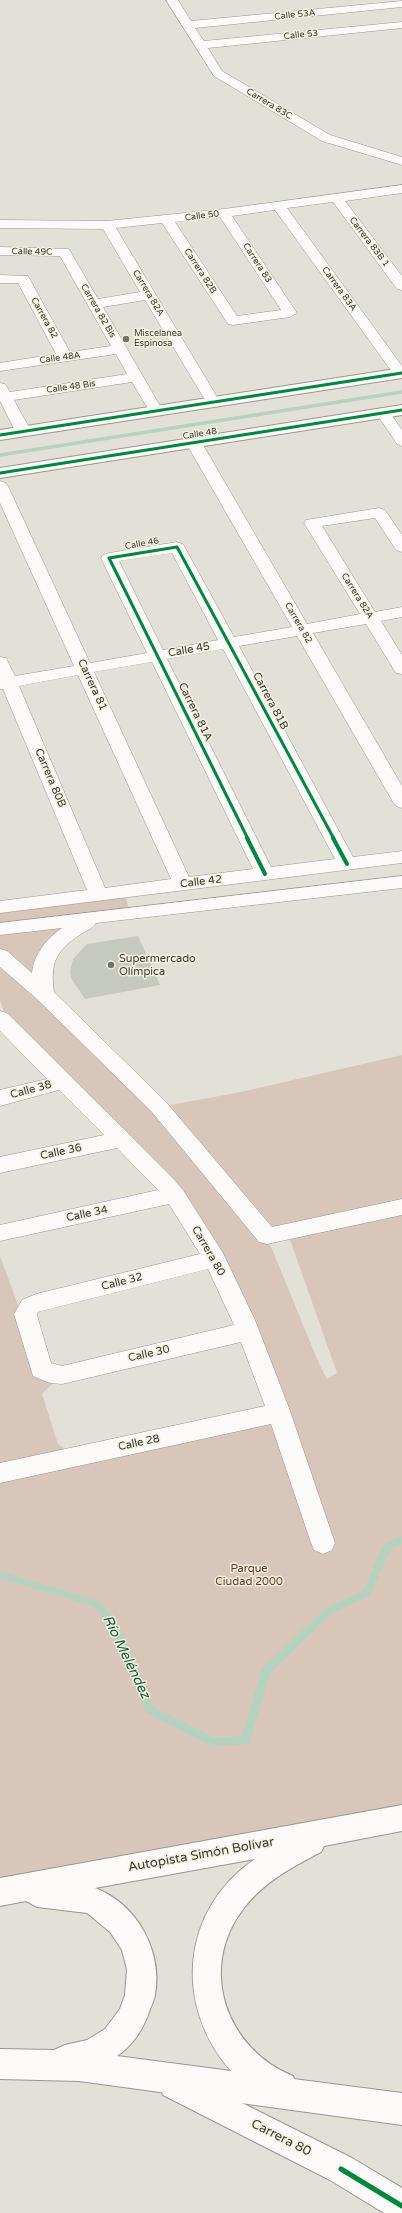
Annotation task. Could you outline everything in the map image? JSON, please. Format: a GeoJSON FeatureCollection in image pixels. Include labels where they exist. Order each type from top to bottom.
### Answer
{"type":"FeatureCollection","features":[{"type":"Feature","properties":{"kind":"main road"},"geometry":{"type":"LineString","coordinates":[[0,435],[401,373]]}},
{"type":"Feature","properties":{"kind":"main road","name":"Calle 48"},"geometry":{"type":"LineString","coordinates":[[0,473],[402,410]]}},
{"type":"Feature","properties":{"kind":"main road","name":"Autopista Simón Bolívar"},"geometry":{"type":"LineString","coordinates":[[3,1891],[402,1818]]}},
{"type":"Feature","properties":{"kind":"main road"},"geometry":{"type":"LineString","coordinates":[[323,2099],[270,2083],[246,2065],[226,2041],[212,2013],[206,1986],[205,1973],[209,1945],[215,1930],[237,1894],[247,1883],[277,1860],[330,1832]]}},
{"type":"Feature","properties":{"kind":"main road"},"geometry":{"type":"LineString","coordinates":[[0,2064],[71,2059],[100,2049],[112,2041],[131,2018],[138,2005],[143,1977],[141,1956],[134,1937],[117,1916],[101,1906],[70,1896],[3,1891]]}},
{"type":"Feature","properties":{"kind":"main road"},"geometry":{"type":"LineString","coordinates":[[0,2064],[79,2066],[156,2075],[402,2109]]}},
{"type":"Feature","properties":{"kind":"main road","name":"Carrera 80"},"geometry":{"type":"LineString","coordinates":[[156,2075],[341,2169],[402,2206]]}},
{"type":"Feature","properties":{"kind":"street","name":"Carrera 83C"},"geometry":{"type":"LineString","coordinates":[[172,0],[218,73],[326,138],[402,162]]}},
{"type":"Feature","properties":{"kind":"street","name":"Calle 53A"},"geometry":{"type":"LineString","coordinates":[[188,25],[285,16],[379,3],[402,4]]}},
{"type":"Feature","properties":{"kind":"street"},"geometry":{"type":"LineString","coordinates":[[379,3],[399,25]]}},
{"type":"Feature","properties":{"kind":"street"},"geometry":{"type":"LineString","coordinates":[[277,5],[285,16]]}},
{"type":"Feature","properties":{"kind":"street","name":"Calle 53"},"geometry":{"type":"LineString","coordinates":[[203,49],[399,25]]}},
{"type":"Feature","properties":{"kind":"street","name":"Calle 53"},"geometry":{"type":"LineString","coordinates":[[203,49],[355,36]]}},
{"type":"Feature","properties":{"kind":"street"},"geometry":{"type":"LineString","coordinates":[[396,190],[402,205]]}},
{"type":"Feature","properties":{"kind":"street","name":"Calle 50"},"geometry":{"type":"LineString","coordinates":[[0,224],[107,225],[167,220],[396,190]]}},
{"type":"Feature","properties":{"kind":"street","name":"Carrera 83B 1"},"geometry":{"type":"LineString","coordinates":[[336,198],[402,286]]}},
{"type":"Feature","properties":{"kind":"street","name":"Carrera 83A"},"geometry":{"type":"LineString","coordinates":[[278,205],[401,373]]}},
{"type":"Feature","properties":{"kind":"street","name":"Carrera 83"},"geometry":{"type":"LineString","coordinates":[[224,213],[290,313],[233,321]]}},
{"type":"Feature","properties":{"kind":"street","name":"Carrera 82B"},"geometry":{"type":"LineString","coordinates":[[167,220],[233,321]]}},
{"type":"Feature","properties":{"kind":"street","name":"Carrera 82A"},"geometry":{"type":"LineString","coordinates":[[107,225],[213,402]]}},
{"type":"Feature","properties":{"kind":"street","name":"Calle 49C"},"geometry":{"type":"LineString","coordinates":[[0,251],[64,252]]}},
{"type":"Feature","properties":{"kind":"street","name":"Carrera 82 Bis"},"geometry":{"type":"LineString","coordinates":[[64,252],[156,411]]}},
{"type":"Feature","properties":{"kind":"street","name":"Carrera 82"},"geometry":{"type":"LineString","coordinates":[[0,279],[23,280],[65,357]]}},
{"type":"Feature","properties":{"kind":"street"},"geometry":{"type":"LineString","coordinates":[[94,304],[149,295]]}},
{"type":"Feature","properties":{"kind":"street","name":"Calle 48A"},"geometry":{"type":"LineString","coordinates":[[4,366],[120,349]]}},
{"type":"Feature","properties":{"kind":"street"},"geometry":{"type":"LineString","coordinates":[[0,351],[4,366]]}},
{"type":"Feature","properties":{"kind":"street","name":"Calle 48 Bis"},"geometry":{"type":"LineString","coordinates":[[3,392],[136,377]]}},
{"type":"Feature","properties":{"kind":"street"},"geometry":{"type":"LineString","coordinates":[[3,392],[23,431]]}},
{"type":"Feature","properties":{"kind":"street"},"geometry":{"type":"LineString","coordinates":[[383,414],[402,441]]}},
{"type":"Feature","properties":{"kind":"street","name":"Carrera 82"},"geometry":{"type":"LineString","coordinates":[[194,443],[402,802]]}},
{"type":"Feature","properties":{"kind":"street","name":"Carrera 81"},"geometry":{"type":"LineString","coordinates":[[0,486],[184,884]]}},
{"type":"Feature","properties":{"kind":"street","name":"Carrera 82A"},"geometry":{"type":"LineString","coordinates":[[402,548],[379,513],[312,523],[402,669]]}},
{"type":"Feature","properties":{"kind":"street"},"geometry":{"type":"LineString","coordinates":[[0,526],[17,524]]}},
{"type":"Feature","properties":{"kind":"street","name":"Calle 46"},"geometry":{"type":"LineString","coordinates":[[109,558],[177,547]]}},
{"type":"Feature","properties":{"kind":"street","name":"Carrera 81B"},"geometry":{"type":"LineString","coordinates":[[177,547],[347,864]]}},
{"type":"Feature","properties":{"kind":"street","name":"Carrera 81A"},"geometry":{"type":"LineString","coordinates":[[109,558],[265,874]]}},
{"type":"Feature","properties":{"kind":"street","name":"Calle 45"},"geometry":{"type":"LineString","coordinates":[[4,683],[402,612]]}},
{"type":"Feature","properties":{"kind":"street","name":"Carrera 80B"},"geometry":{"type":"LineString","coordinates":[[0,662],[4,683],[99,895]]}},
{"type":"Feature","properties":{"kind":"street","name":"Calle 42"},"geometry":{"type":"LineString","coordinates":[[0,907],[402,857]]}},
{"type":"Feature","properties":{"kind":"street","name":"Calle 42"},"geometry":{"type":"LineString","coordinates":[[0,929],[402,882]]}},
{"type":"Feature","properties":{"kind":"street"},"geometry":{"type":"LineString","coordinates":[[44,994],[42,971],[51,949],[70,930],[96,917]]}},
{"type":"Feature","properties":{"kind":"street"},"geometry":{"type":"LineString","coordinates":[[0,956],[44,994],[159,1107],[267,1236],[402,1207]]}},
{"type":"Feature","properties":{"kind":"street","name":"Carrera 80"},"geometry":{"type":"LineString","coordinates":[[4,1027],[122,1139],[174,1195],[215,1259],[247,1330],[278,1413],[323,1543]]}},
{"type":"Feature","properties":{"kind":"street","name":"Calle 38"},"geometry":{"type":"LineString","coordinates":[[0,1098],[63,1082]]}},
{"type":"Feature","properties":{"kind":"street","name":"Calle 36"},"geometry":{"type":"LineString","coordinates":[[0,1165],[122,1139]]}},
{"type":"Feature","properties":{"kind":"street","name":"Calle 34"},"geometry":{"type":"LineString","coordinates":[[0,1233],[174,1195]]}},
{"type":"Feature","properties":{"kind":"street","name":"Calle 32"},"geometry":{"type":"LineString","coordinates":[[50,1374],[41,1369],[25,1314],[30,1306],[36,1303],[215,1259]]}},
{"type":"Feature","properties":{"kind":"street","name":"Calle 30"},"geometry":{"type":"LineString","coordinates":[[50,1374],[62,1375],[247,1330]]}},
{"type":"Feature","properties":{"kind":"street","name":"Calle 28"},"geometry":{"type":"LineString","coordinates":[[0,1473],[278,1413]]}},
{"type":"Feature","properties":{"kind":"green space","name":"Parque Ciudad 2000"},"geometry":{"type":"Polygon","coordinates":[[[124,892],[130,913],[96,917],[51,949],[44,994],[159,1107],[241,1092],[402,1055],[402,1207],[267,1237],[320,1366],[327,1379],[337,1373],[289,1237],[402,1213],[402,1818],[0,1881],[0,1256],[18,1305],[25,1314],[53,1383],[42,1394],[58,1444],[74,1457],[278,1413],[174,1195],[11,1030],[0,1001],[0,907],[124,892]]]}},
{"type":"Feature","properties":{"kind":"water","name":"Río Meléndez"},"geometry":{"type":"Polygon","coordinates":[[[402,1536],[402,1544],[391,1549],[369,1596],[332,1613],[270,1673],[249,1744],[212,1746],[146,1712],[116,1636],[95,1607],[0,1578],[0,1571],[101,1602],[123,1633],[153,1707],[214,1738],[242,1736],[262,1669],[327,1607],[363,1591],[384,1544],[402,1536]]]}},
{"type":"Feature","properties":{"kind":"building","name":"Supermercado Olímpica"},"geometry":{"type":"Polygon","coordinates":[[[138,936],[160,985],[85,999],[71,978],[70,971],[73,959],[87,944],[138,936]]]}},
{"type":"Feature","properties":{"kind":"waterway"},"geometry":{"type":"LineString","coordinates":[[0,455],[402,392]]}},
{"type":"Feature","properties":{"kind":"cycle path"},"geometry":{"type":"LineString","coordinates":[[0,435],[402,373]]}},
{"type":"Feature","properties":{"kind":"cycle path"},"geometry":{"type":"LineString","coordinates":[[0,473],[402,410]]}},
{"type":"Feature","properties":{"kind":"cycle path"},"geometry":{"type":"LineString","coordinates":[[265,874],[109,558],[177,547],[347,864]]}},
{"type":"Feature","properties":{"kind":"cycle path"},"geometry":{"type":"LineString","coordinates":[[341,2169],[402,2206]]}},
{"type":"Feature","properties":{"kind":"place","name":"Miscelanea Espinosa"},"geometry":{"type":"Point","coordinates":[126,339]}},
{"type":"Feature","properties":{"kind":"place","name":"Supermercado Olímpica"},"geometry":{"type":"Point","coordinates":[111,965]}}]}
